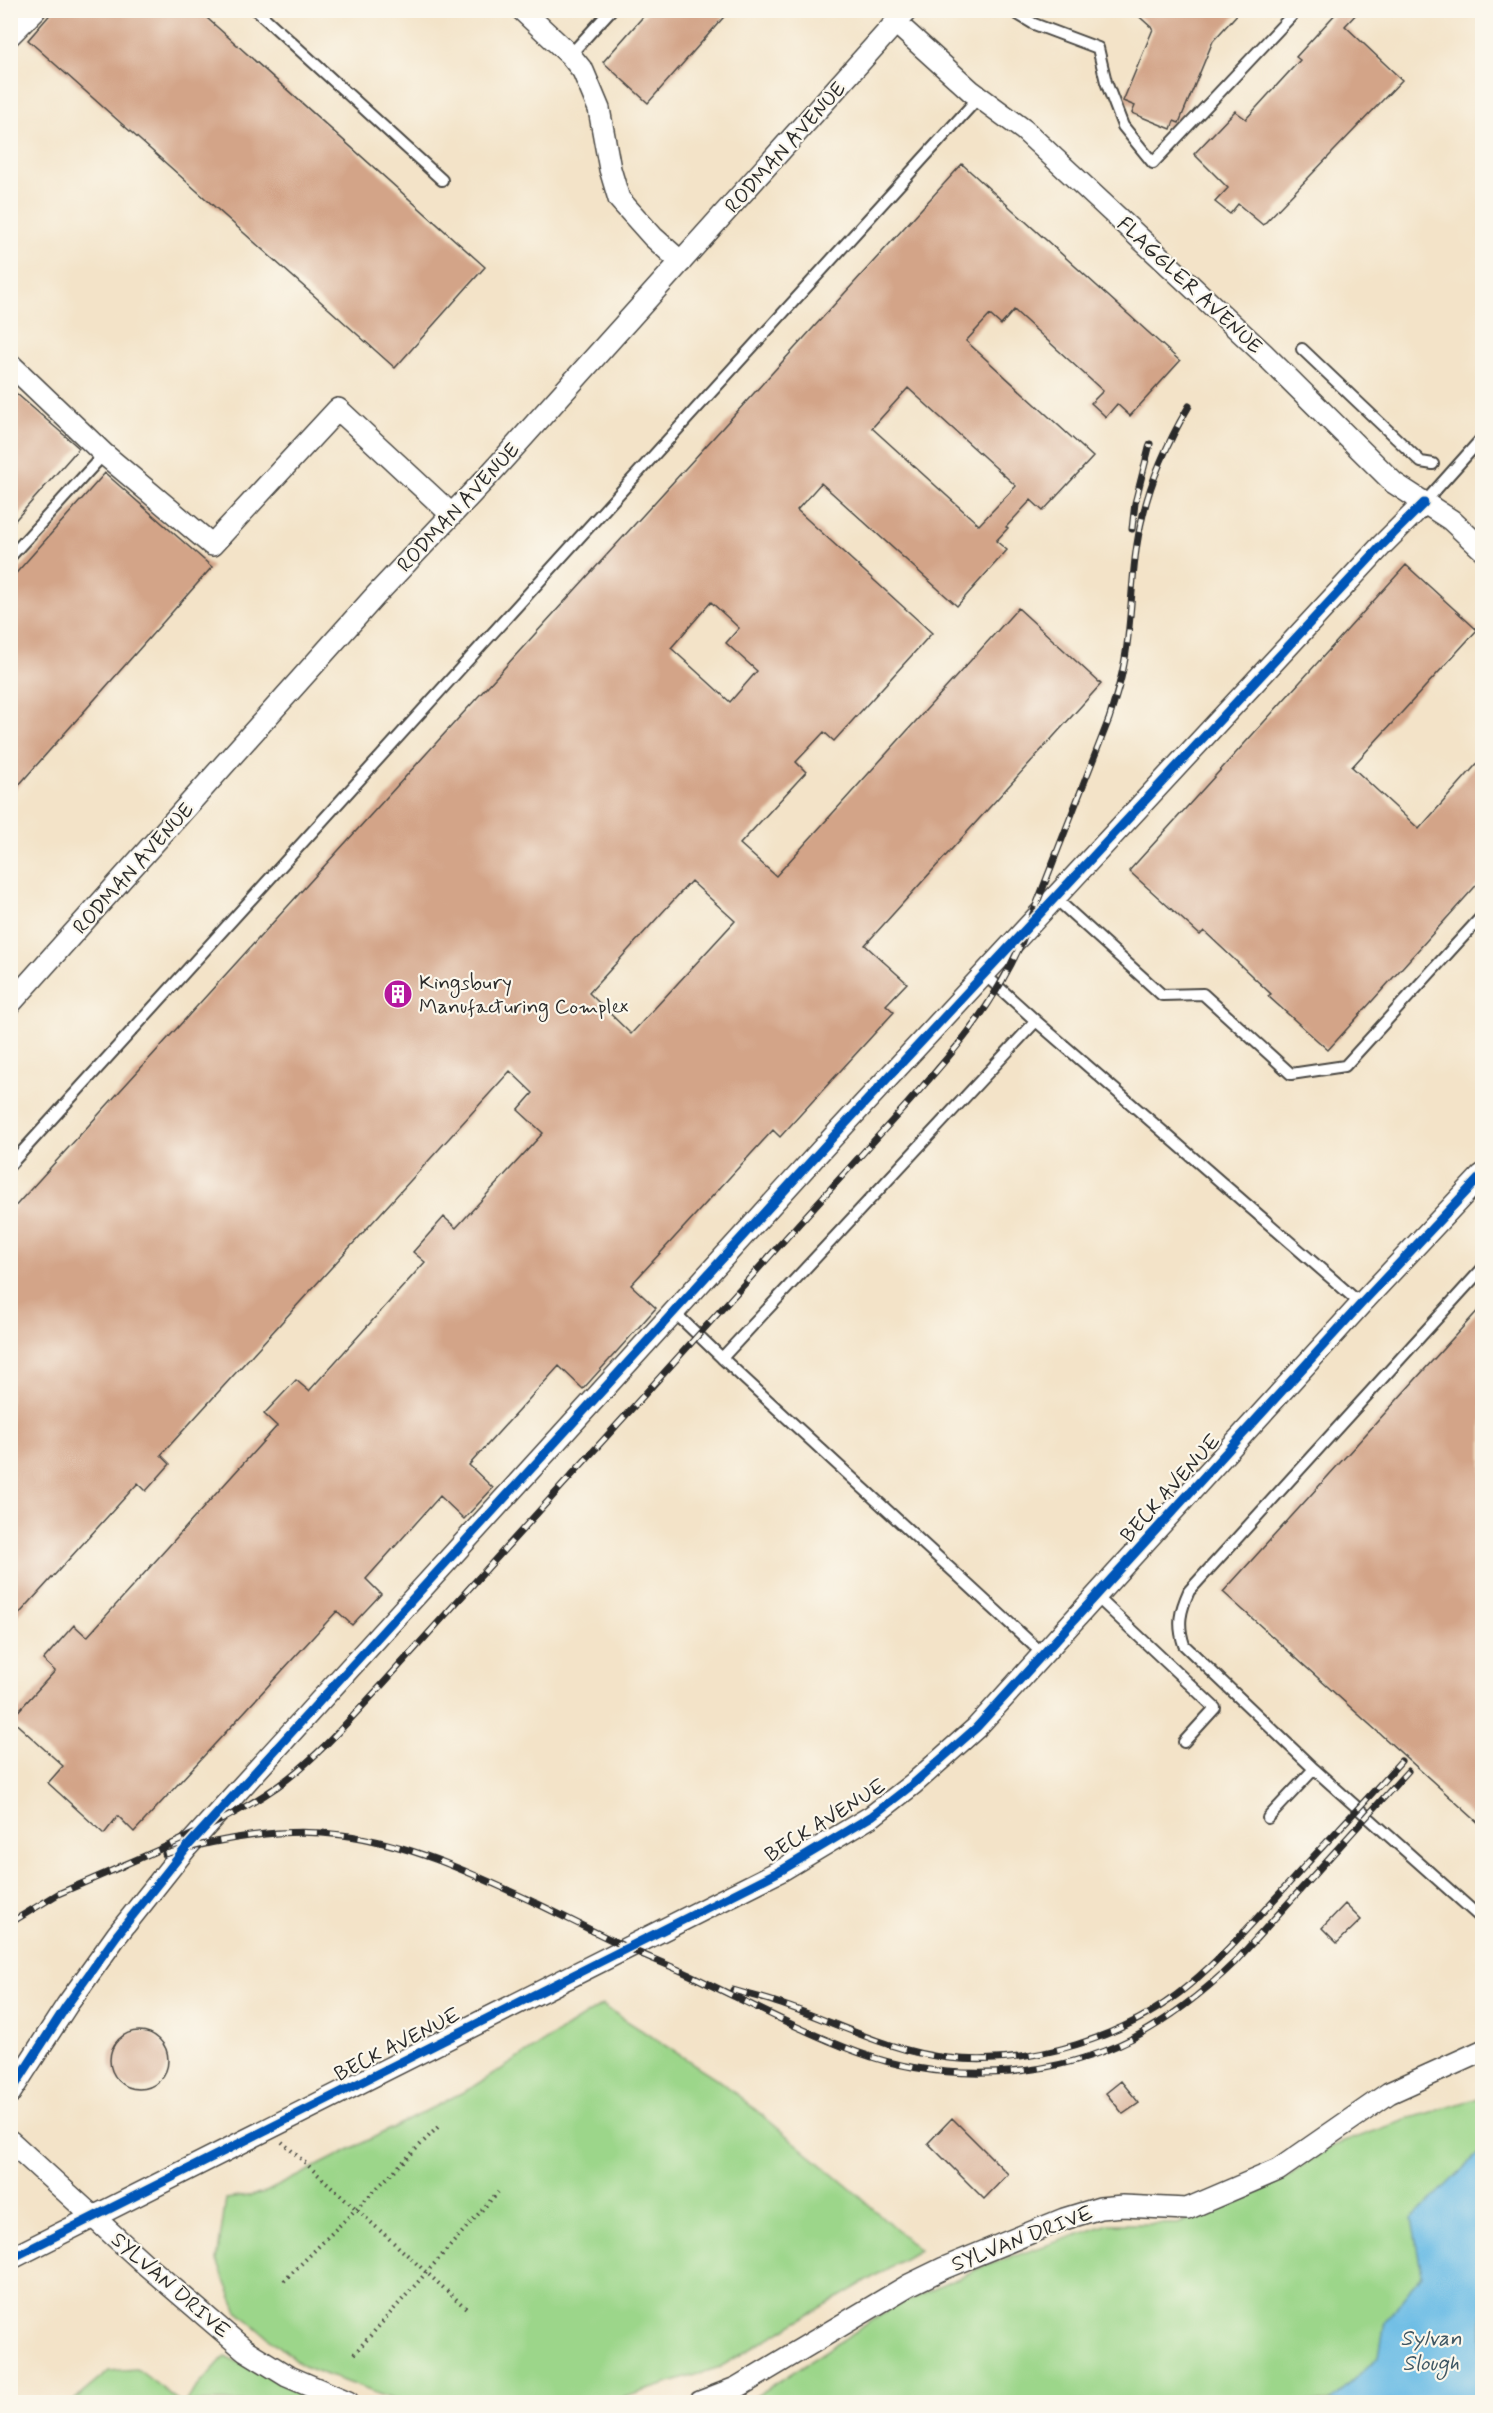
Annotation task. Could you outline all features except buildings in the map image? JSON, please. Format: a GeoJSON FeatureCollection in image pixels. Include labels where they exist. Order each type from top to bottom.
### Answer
{"type":"FeatureCollection","features":[{"type":"Feature","properties":{"kind":"street"},"geometry":{"type":"LineString","coordinates":[[10,35],[35,10]]}},
{"type":"Feature","properties":{"kind":"street"},"geometry":{"type":"LineString","coordinates":[[522,10],[570,55],[583,71],[600,109],[612,182],[619,199],[653,237],[681,262]]}},
{"type":"Feature","properties":{"kind":"street","name":"FLAGGLER AVENUE"},"geometry":{"type":"LineString","coordinates":[[902,17],[979,97],[1024,130],[1264,354],[1394,483],[1451,520],[1482,549]]}},
{"type":"Feature","properties":{"kind":"street","name":"RODMAN AVENUE"},"geometry":{"type":"LineString","coordinates":[[10,1004],[902,17]]}},
{"type":"Feature","properties":{"kind":"street"},"geometry":{"type":"LineString","coordinates":[[10,364],[104,454],[212,545],[338,409],[451,514]]}},
{"type":"Feature","properties":{"kind":"street"},"geometry":{"type":"LineString","coordinates":[[10,2093],[73,1996],[117,1935],[186,1848],[673,1311],[1054,897],[1382,544],[1424,503]]}},
{"type":"Feature","properties":{"kind":"street","name":"BECK AVENUE"},"geometry":{"type":"LineString","coordinates":[[10,2259],[782,1870],[872,1816],[913,1784],[976,1728],[1361,1304],[1482,1175]]}},
{"type":"Feature","properties":{"kind":"street","name":"SYLVAN DRIVE"},"geometry":{"type":"LineString","coordinates":[[700,2403],[736,2388],[909,2285],[944,2268],[1064,2219],[1100,2208],[1123,2206],[1186,2209],[1278,2170],[1389,2093],[1482,2051]]}},
{"type":"Feature","properties":{"kind":"street","name":"SYLVAN DRIVE"},"geometry":{"type":"LineString","coordinates":[[10,2141],[145,2265],[245,2349],[287,2376],[348,2403]]}},
{"type":"Feature","properties":{"kind":"lane"},"geometry":{"type":"LineString","coordinates":[[256,10],[442,180]]}},
{"type":"Feature","properties":{"kind":"lane"},"geometry":{"type":"LineString","coordinates":[[570,55],[611,10]]}},
{"type":"Feature","properties":{"kind":"lane"},"geometry":{"type":"LineString","coordinates":[[1011,10],[1034,24],[1098,48],[1106,82],[1123,126],[1153,163],[1297,10]]}},
{"type":"Feature","properties":{"kind":"lane"},"geometry":{"type":"LineString","coordinates":[[10,1165],[979,97]]}},
{"type":"Feature","properties":{"kind":"lane"},"geometry":{"type":"LineString","coordinates":[[1302,349],[1421,462],[1433,464]]}},
{"type":"Feature","properties":{"kind":"lane"},"geometry":{"type":"LineString","coordinates":[[1424,503],[1482,438]]}},
{"type":"Feature","properties":{"kind":"lane"},"geometry":{"type":"LineString","coordinates":[[10,557],[104,454]]}},
{"type":"Feature","properties":{"kind":"lane"},"geometry":{"type":"LineString","coordinates":[[1054,897],[1162,994],[1203,994],[1291,1074],[1345,1066],[1482,916]]}},
{"type":"Feature","properties":{"kind":"lane"},"geometry":{"type":"LineString","coordinates":[[984,974],[1361,1304]]}},
{"type":"Feature","properties":{"kind":"lane"},"geometry":{"type":"LineString","coordinates":[[722,1358],[1036,1021]]}},
{"type":"Feature","properties":{"kind":"lane"},"geometry":{"type":"LineString","coordinates":[[1482,1269],[1189,1591],[1180,1610],[1179,1629],[1184,1645],[1314,1769],[1482,1919]]}},
{"type":"Feature","properties":{"kind":"lane"},"geometry":{"type":"LineString","coordinates":[[673,1311],[1043,1654]]}},
{"type":"Feature","properties":{"kind":"lane"},"geometry":{"type":"LineString","coordinates":[[1096,1596],[1215,1708],[1184,1742]]}},
{"type":"Feature","properties":{"kind":"lane"},"geometry":{"type":"LineString","coordinates":[[1268,1818],[1314,1769]]}},
{"type":"Feature","properties":{"kind":"path"},"geometry":{"type":"LineString","coordinates":[[284,2281],[438,2127]]}},
{"type":"Feature","properties":{"kind":"path"},"geometry":{"type":"LineString","coordinates":[[268,2129],[467,2308]]}},
{"type":"Feature","properties":{"kind":"path"},"geometry":{"type":"LineString","coordinates":[[354,2354],[498,2192]]}},
{"type":"Feature","properties":{"kind":"green space"},"geometry":{"type":"Polygon","coordinates":[[[602,2005],[722,2082],[857,2194],[919,2250],[720,2367],[610,2402],[400,2402],[303,2366],[238,2312],[217,2261],[226,2199],[262,2194],[475,2086],[602,2005]]]}},
{"type":"Feature","properties":{"kind":"green space"},"geometry":{"type":"Polygon","coordinates":[[[1482,2097],[1482,2351],[1417,2402],[747,2402],[890,2309],[982,2267],[1109,2224],[1178,2224],[1284,2179],[1330,2147],[1411,2118],[1482,2097]]]}},
{"type":"Feature","properties":{"kind":"green space"},"geometry":{"type":"Polygon","coordinates":[[[225,2356],[322,2402],[184,2402],[225,2356]]]}},
{"type":"Feature","properties":{"kind":"green space"},"geometry":{"type":"Polygon","coordinates":[[[137,2369],[180,2402],[72,2402],[109,2371],[137,2369]]]}},
{"type":"Feature","properties":{"kind":"water","name":"Sylvan Slough"},"geometry":{"type":"Polygon","coordinates":[[[1481,2151],[1482,2246],[1478,2252],[1482,2271],[1482,2402],[1329,2402],[1379,2356],[1385,2321],[1422,2275],[1412,2219],[1481,2151]]]}},
{"type":"Feature","properties":{"kind":"railway"},"geometry":{"type":"LineString","coordinates":[[119,1867],[240,1810],[278,1786],[319,1752],[936,1072],[982,1013],[996,992],[1021,944],[1109,719],[1125,661],[1136,549],[1143,515],[1162,459],[1189,406]]}},
{"type":"Feature","properties":{"kind":"railway"},"geometry":{"type":"LineString","coordinates":[[1132,529],[1135,503],[1150,444]]}},
{"type":"Feature","properties":{"kind":"railway"},"geometry":{"type":"LineString","coordinates":[[733,1990],[802,2011],[883,2043],[948,2058],[980,2060],[1012,2058],[1076,2045],[1136,2020],[1164,2004],[1203,1973],[1254,1922],[1401,1761]]}},
{"type":"Feature","properties":{"kind":"railway"},"geometry":{"type":"LineString","coordinates":[[165,1854],[209,1843],[275,1833],[320,1833],[368,1839],[418,1853],[491,1882],[626,1947],[857,2052],[925,2069],[961,2073],[997,2073],[1068,2062],[1101,2052],[1133,2038],[1187,2004],[1235,1962],[1408,1771]]}},
{"type":"Feature","properties":{"kind":"railway"},"geometry":{"type":"LineString","coordinates":[[10,1923],[58,1894],[125,1865]]}},
{"type":"Feature","properties":{"kind":"cycle path"},"geometry":{"type":"LineString","coordinates":[[10,2093],[67,2005],[117,1935],[186,1848],[833,1137],[1382,545],[1424,503]]}},
{"type":"Feature","properties":{"kind":"cycle path"},"geometry":{"type":"LineString","coordinates":[[10,2259],[782,1870],[872,1816],[913,1784],[976,1728],[1361,1304],[1482,1175]]}},
{"type":"Feature","properties":{"kind":"place","name":"Kingsbury Manufacturing Complex"},"geometry":{"type":"Point","coordinates":[398,994]}}]}
